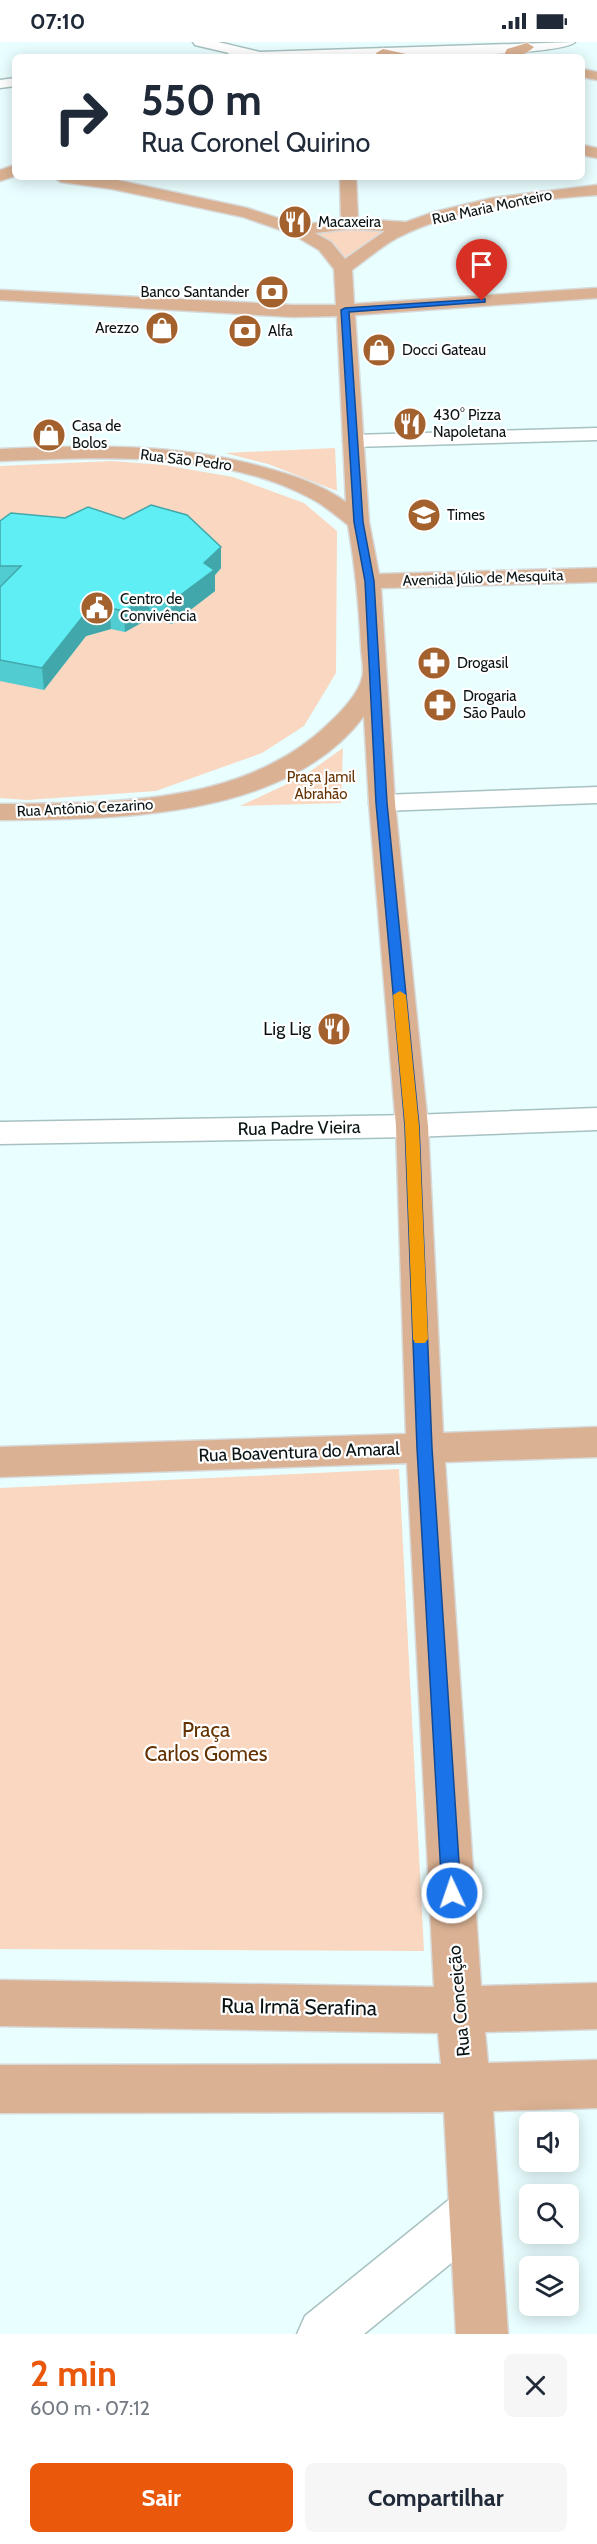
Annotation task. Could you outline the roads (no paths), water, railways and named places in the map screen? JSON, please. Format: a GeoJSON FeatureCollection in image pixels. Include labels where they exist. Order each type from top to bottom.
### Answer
{"type":"FeatureCollection","features":[{"type":"Feature","properties":{"kind":"main road"},"geometry":{"type":"LineString","coordinates":[[511,54],[527,47]]}},
{"type":"Feature","properties":{"kind":"main road"},"geometry":{"type":"LineString","coordinates":[[383,53],[387,54]]}},
{"type":"Feature","properties":{"kind":"main road"},"geometry":{"type":"LineString","coordinates":[[83,180],[219,206],[298,230],[325,246],[343,268]]}},
{"type":"Feature","properties":{"kind":"main road"},"geometry":{"type":"LineString","coordinates":[[348,180],[350,224]]}},
{"type":"Feature","properties":{"kind":"main road","name":"Rua Maria Monteiro"},"geometry":{"type":"LineString","coordinates":[[343,268],[389,236],[444,215],[501,202],[597,190]]}},
{"type":"Feature","properties":{"kind":"main road"},"geometry":{"type":"LineString","coordinates":[[298,230],[350,224],[408,227]]}},
{"type":"Feature","properties":{"kind":"main road","name":"Rua Conceição"},"geometry":{"type":"LineString","coordinates":[[343,268],[358,522],[369,581],[382,803],[412,1126],[424,1448],[482,2334]]}},
{"type":"Feature","properties":{"kind":"main road"},"geometry":{"type":"LineString","coordinates":[[0,295],[244,310],[345,310],[597,293]]}},
{"type":"Feature","properties":{"kind":"main road","name":"Rua São Pedro"},"geometry":{"type":"LineString","coordinates":[[0,455],[132,453],[170,455],[237,466],[314,492],[358,522]]}},
{"type":"Feature","properties":{"kind":"main road","name":"Avenida Júlio de Mesquita"},"geometry":{"type":"LineString","coordinates":[[369,581],[597,575]]}},
{"type":"Feature","properties":{"kind":"main road","name":"Rua Antônio Cezarino"},"geometry":{"type":"LineString","coordinates":[[0,812],[116,809],[160,805],[207,796],[254,781],[289,767],[329,738],[353,715],[376,676]]}},
{"type":"Feature","properties":{"kind":"main road","name":"Rua Boaventura do Amaral"},"geometry":{"type":"LineString","coordinates":[[0,1462],[597,1442]]}},
{"type":"Feature","properties":{"kind":"main road","name":"Rua Irmã Serafina"},"geometry":{"type":"LineString","coordinates":[[0,2003],[459,2010],[597,2006]]}},
{"type":"Feature","properties":{"kind":"main road"},"geometry":{"type":"LineString","coordinates":[[0,2089],[467,2088],[597,2084]]}},
{"type":"Feature","properties":{"kind":"street"},"geometry":{"type":"LineString","coordinates":[[201,42],[254,54]]}},
{"type":"Feature","properties":{"kind":"street"},"geometry":{"type":"LineString","coordinates":[[289,42],[317,53]]}},
{"type":"Feature","properties":{"kind":"street"},"geometry":{"type":"LineString","coordinates":[[299,54],[527,47],[568,42]]}},
{"type":"Feature","properties":{"kind":"street"},"geometry":{"type":"LineString","coordinates":[[353,441],[597,434]]}},
{"type":"Feature","properties":{"kind":"street"},"geometry":{"type":"LineString","coordinates":[[382,803],[597,795]]}},
{"type":"Feature","properties":{"kind":"street","name":"Rua Padre Vieira"},"geometry":{"type":"LineString","coordinates":[[0,1133],[412,1126],[597,1119]]}},
{"type":"Feature","properties":{"kind":"street"},"geometry":{"type":"LineString","coordinates":[[323,2334],[474,2212]]}},
{"type":"Feature","properties":{"kind":"place","name":"Macaxeira"},"geometry":{"type":"Point","coordinates":[295,222]}},
{"type":"Feature","properties":{"kind":"place","name":"Banco Santander"},"geometry":{"type":"Point","coordinates":[272,292]}},
{"type":"Feature","properties":{"kind":"place","name":"Arezzo"},"geometry":{"type":"Point","coordinates":[162,328]}},
{"type":"Feature","properties":{"kind":"place","name":"Alfa"},"geometry":{"type":"Point","coordinates":[245,331]}},
{"type":"Feature","properties":{"kind":"place","name":"Docci Gateau"},"geometry":{"type":"Point","coordinates":[379,350]}},
{"type":"Feature","properties":{"kind":"place","name":"430° Pizza Napoletana"},"geometry":{"type":"Point","coordinates":[410,424]}},
{"type":"Feature","properties":{"kind":"place","name":"Casa de Bolos"},"geometry":{"type":"Point","coordinates":[49,435]}},
{"type":"Feature","properties":{"kind":"place","name":"Times"},"geometry":{"type":"Point","coordinates":[424,515]}},
{"type":"Feature","properties":{"kind":"place","name":"Centro de Convivência"},"geometry":{"type":"Point","coordinates":[97,608]}},
{"type":"Feature","properties":{"kind":"place","name":"Drogasil"},"geometry":{"type":"Point","coordinates":[434,663]}},
{"type":"Feature","properties":{"kind":"place","name":"Drogaria São Paulo"},"geometry":{"type":"Point","coordinates":[440,705]}},
{"type":"Feature","properties":{"kind":"place","name":"Lig Lig"},"geometry":{"type":"Point","coordinates":[334,1029]}},
{"type":"Feature","properties":{"kind":"park label","name":"Praça Jamil Abrahão"},"geometry":{"type":"Point","coordinates":[321,786]}},
{"type":"Feature","properties":{"kind":"park label","name":"Praça Carlos Gomes"},"geometry":{"type":"Point","coordinates":[206,1742]}}]}
